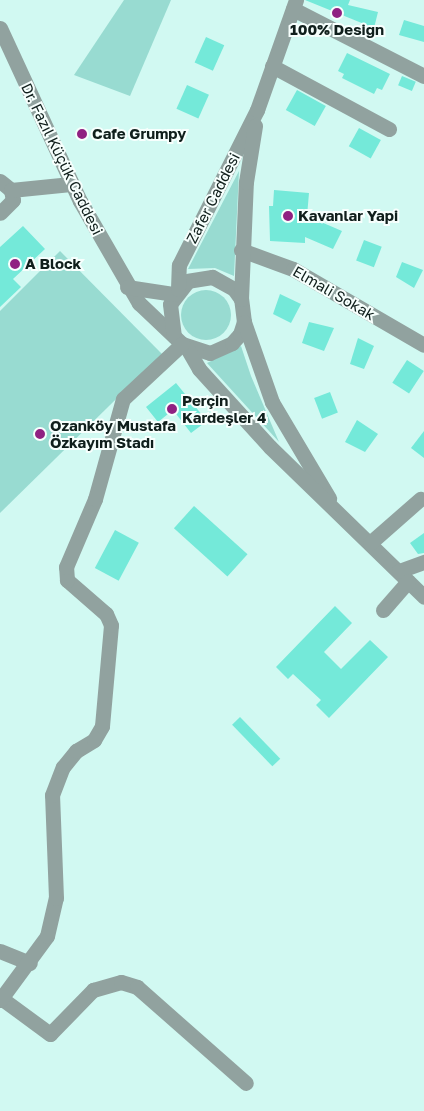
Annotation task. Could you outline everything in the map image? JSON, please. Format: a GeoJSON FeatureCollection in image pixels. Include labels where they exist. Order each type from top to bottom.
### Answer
{"type":"FeatureCollection","features":[{"type":"Feature","properties":{"kind":"street","name":"Zafer Caddesi"},"geometry":{"type":"LineString","coordinates":[[176,291],[179,265],[257,110],[295,4]]}},
{"type":"Feature","properties":{"kind":"street"},"geometry":{"type":"LineString","coordinates":[[295,4],[424,76]]}},
{"type":"Feature","properties":{"kind":"street","name":"Dr. Fazıl Küçük Caddesi"},"geometry":{"type":"LineString","coordinates":[[0,28],[72,184],[128,287],[158,323],[181,342],[199,369],[264,441],[335,508],[424,597]]}},
{"type":"Feature","properties":{"kind":"street"},"geometry":{"type":"LineString","coordinates":[[272,66],[389,129]]}},
{"type":"Feature","properties":{"kind":"street","name":"Zafer Caddesi"},"geometry":{"type":"LineString","coordinates":[[241,299],[241,250],[257,110]]}},
{"type":"Feature","properties":{"kind":"street"},"geometry":{"type":"LineString","coordinates":[[0,213],[8,208],[6,185],[72,184]]}},
{"type":"Feature","properties":{"kind":"street","name":"Elmali Sokak"},"geometry":{"type":"LineString","coordinates":[[241,250],[294,269],[424,345]]}},
{"type":"Feature","properties":{"kind":"street"},"geometry":{"type":"LineString","coordinates":[[212,277],[224,281],[241,299],[244,322],[236,338],[222,349],[210,352],[181,342],[168,315],[176,291],[188,281],[212,277]]}},
{"type":"Feature","properties":{"kind":"street"},"geometry":{"type":"LineString","coordinates":[[128,287],[176,291]]}},
{"type":"Feature","properties":{"kind":"street","name":"Dr. Fazıl Küçük Caddesi"},"geometry":{"type":"LineString","coordinates":[[244,322],[272,402],[335,508]]}},
{"type":"Feature","properties":{"kind":"street"},"geometry":{"type":"LineString","coordinates":[[181,342],[123,399],[95,498],[66,567],[67,580],[106,614],[111,625],[110,676],[102,726],[94,740],[76,751],[63,767],[52,795],[56,898],[47,936],[30,963],[1,999],[50,1034],[93,990],[121,982],[137,986],[246,1083]]}},
{"type":"Feature","properties":{"kind":"street"},"geometry":{"type":"LineString","coordinates":[[370,543],[420,500]]}},
{"type":"Feature","properties":{"kind":"street"},"geometry":{"type":"LineString","coordinates":[[383,610],[403,576],[424,562]]}},
{"type":"Feature","properties":{"kind":"street"},"geometry":{"type":"LineString","coordinates":[[0,951],[30,963]]}},
{"type":"Feature","properties":{"kind":"shaded area"},"geometry":{"type":"Polygon","coordinates":[[[124,0],[171,0],[130,96],[74,75],[124,0]]]}},
{"type":"Feature","properties":{"kind":"shaded area"},"geometry":{"type":"Polygon","coordinates":[[[239,171],[234,276],[215,268],[188,269],[239,171]]]}},
{"type":"Feature","properties":{"kind":"shaded area","name":"Ozanköy Mustafa Özkayım Stadı"},"geometry":{"type":"Polygon","coordinates":[[[60,251],[162,354],[0,513],[0,311],[60,251]]]}},
{"type":"Feature","properties":{"kind":"shaded area"},"geometry":{"type":"Polygon","coordinates":[[[201,290],[211,290],[224,297],[231,310],[231,320],[224,333],[211,340],[201,340],[192,336],[185,329],[181,320],[181,310],[185,301],[192,294],[201,290]]]}},
{"type":"Feature","properties":{"kind":"shaded area"},"geometry":{"type":"Polygon","coordinates":[[[241,346],[251,376],[279,442],[207,363],[241,346]]]}},
{"type":"Feature","properties":{"kind":"building"},"geometry":{"type":"Polygon","coordinates":[[[305,0],[350,0],[348,5],[378,12],[374,28],[305,0]]]}},
{"type":"Feature","properties":{"kind":"building"},"geometry":{"type":"Polygon","coordinates":[[[404,20],[424,26],[424,42],[399,35],[404,20]]]}},
{"type":"Feature","properties":{"kind":"building"},"geometry":{"type":"Polygon","coordinates":[[[206,37],[224,45],[213,71],[195,63],[206,37]]]}},
{"type":"Feature","properties":{"kind":"building"},"geometry":{"type":"Polygon","coordinates":[[[347,53],[390,74],[382,90],[377,88],[374,94],[342,78],[344,74],[338,71],[347,53]]]}},
{"type":"Feature","properties":{"kind":"building"},"geometry":{"type":"Polygon","coordinates":[[[402,76],[416,82],[412,91],[398,85],[402,76]]]}},
{"type":"Feature","properties":{"kind":"building"},"geometry":{"type":"Polygon","coordinates":[[[187,85],[209,95],[198,119],[176,109],[187,85]]]}},
{"type":"Feature","properties":{"kind":"building"},"geometry":{"type":"Polygon","coordinates":[[[297,90],[326,106],[315,126],[286,110],[297,90]]]}},
{"type":"Feature","properties":{"kind":"building"},"geometry":{"type":"Polygon","coordinates":[[[359,128],[381,140],[371,158],[349,146],[359,128]]]}},
{"type":"Feature","properties":{"kind":"building","name":"Kavanlar Yapi"},"geometry":{"type":"Polygon","coordinates":[[[274,190],[309,193],[307,216],[342,231],[333,249],[305,237],[305,243],[270,241],[269,206],[273,206],[274,190]]]}},
{"type":"Feature","properties":{"kind":"building","name":"A Block"},"geometry":{"type":"Polygon","coordinates":[[[23,226],[45,249],[13,279],[21,287],[0,307],[0,247],[23,226]]]}},
{"type":"Feature","properties":{"kind":"building"},"geometry":{"type":"Polygon","coordinates":[[[364,240],[382,247],[374,267],[356,261],[364,240]]]}},
{"type":"Feature","properties":{"kind":"building"},"geometry":{"type":"Polygon","coordinates":[[[402,262],[423,270],[414,288],[396,277],[402,262]]]}},
{"type":"Feature","properties":{"kind":"building"},"geometry":{"type":"Polygon","coordinates":[[[280,294],[301,304],[291,323],[273,314],[280,294]]]}},
{"type":"Feature","properties":{"kind":"building"},"geometry":{"type":"Polygon","coordinates":[[[309,322],[334,328],[324,351],[302,343],[309,322]]]}},
{"type":"Feature","properties":{"kind":"building"},"geometry":{"type":"Polygon","coordinates":[[[358,338],[374,346],[364,369],[350,364],[358,338]]]}},
{"type":"Feature","properties":{"kind":"building"},"geometry":{"type":"Polygon","coordinates":[[[407,360],[424,371],[409,394],[392,383],[407,360]]]}},
{"type":"Feature","properties":{"kind":"building","name":"Perçin Kardeşler 4"},"geometry":{"type":"Polygon","coordinates":[[[176,383],[207,421],[191,433],[173,410],[158,422],[146,407],[176,383]]]}},
{"type":"Feature","properties":{"kind":"building"},"geometry":{"type":"Polygon","coordinates":[[[330,392],[338,413],[322,419],[314,398],[330,392]]]}},
{"type":"Feature","properties":{"kind":"building"},"geometry":{"type":"Polygon","coordinates":[[[357,420],[378,434],[365,452],[345,442],[357,420]]]}},
{"type":"Feature","properties":{"kind":"building"},"geometry":{"type":"Polygon","coordinates":[[[424,431],[424,458],[411,448],[424,431]]]}},
{"type":"Feature","properties":{"kind":"building"},"geometry":{"type":"Polygon","coordinates":[[[194,506],[248,554],[227,576],[174,528],[194,506]]]}},
{"type":"Feature","properties":{"kind":"building"},"geometry":{"type":"Polygon","coordinates":[[[115,530],[139,543],[119,581],[95,568],[115,530]]]}},
{"type":"Feature","properties":{"kind":"building"},"geometry":{"type":"Polygon","coordinates":[[[424,533],[424,553],[418,554],[410,543],[424,533]]]}},
{"type":"Feature","properties":{"kind":"building"},"geometry":{"type":"Polygon","coordinates":[[[335,606],[352,623],[324,652],[341,669],[370,640],[388,657],[329,718],[316,705],[321,700],[293,674],[288,679],[276,667],[335,606]]]}},
{"type":"Feature","properties":{"kind":"building"},"geometry":{"type":"Polygon","coordinates":[[[240,717],[280,759],[272,766],[232,725],[240,717]]]}},
{"type":"Feature","properties":{"kind":"place","name":"100% Design"},"geometry":{"type":"Point","coordinates":[337,13]}},
{"type":"Feature","properties":{"kind":"place","name":"Cafe Grumpy"},"geometry":{"type":"Point","coordinates":[82,134]}},
{"type":"Feature","properties":{"kind":"place","name":"Kavanlar Yapi"},"geometry":{"type":"Point","coordinates":[288,216]}},
{"type":"Feature","properties":{"kind":"place","name":"A Block"},"geometry":{"type":"Point","coordinates":[15,264]}},
{"type":"Feature","properties":{"kind":"place","name":"Perçin Kardeşler 4"},"geometry":{"type":"Point","coordinates":[172,409]}},
{"type":"Feature","properties":{"kind":"place","name":"Ozanköy Mustafa Özkayım Stadı"},"geometry":{"type":"Point","coordinates":[40,434]}}]}
